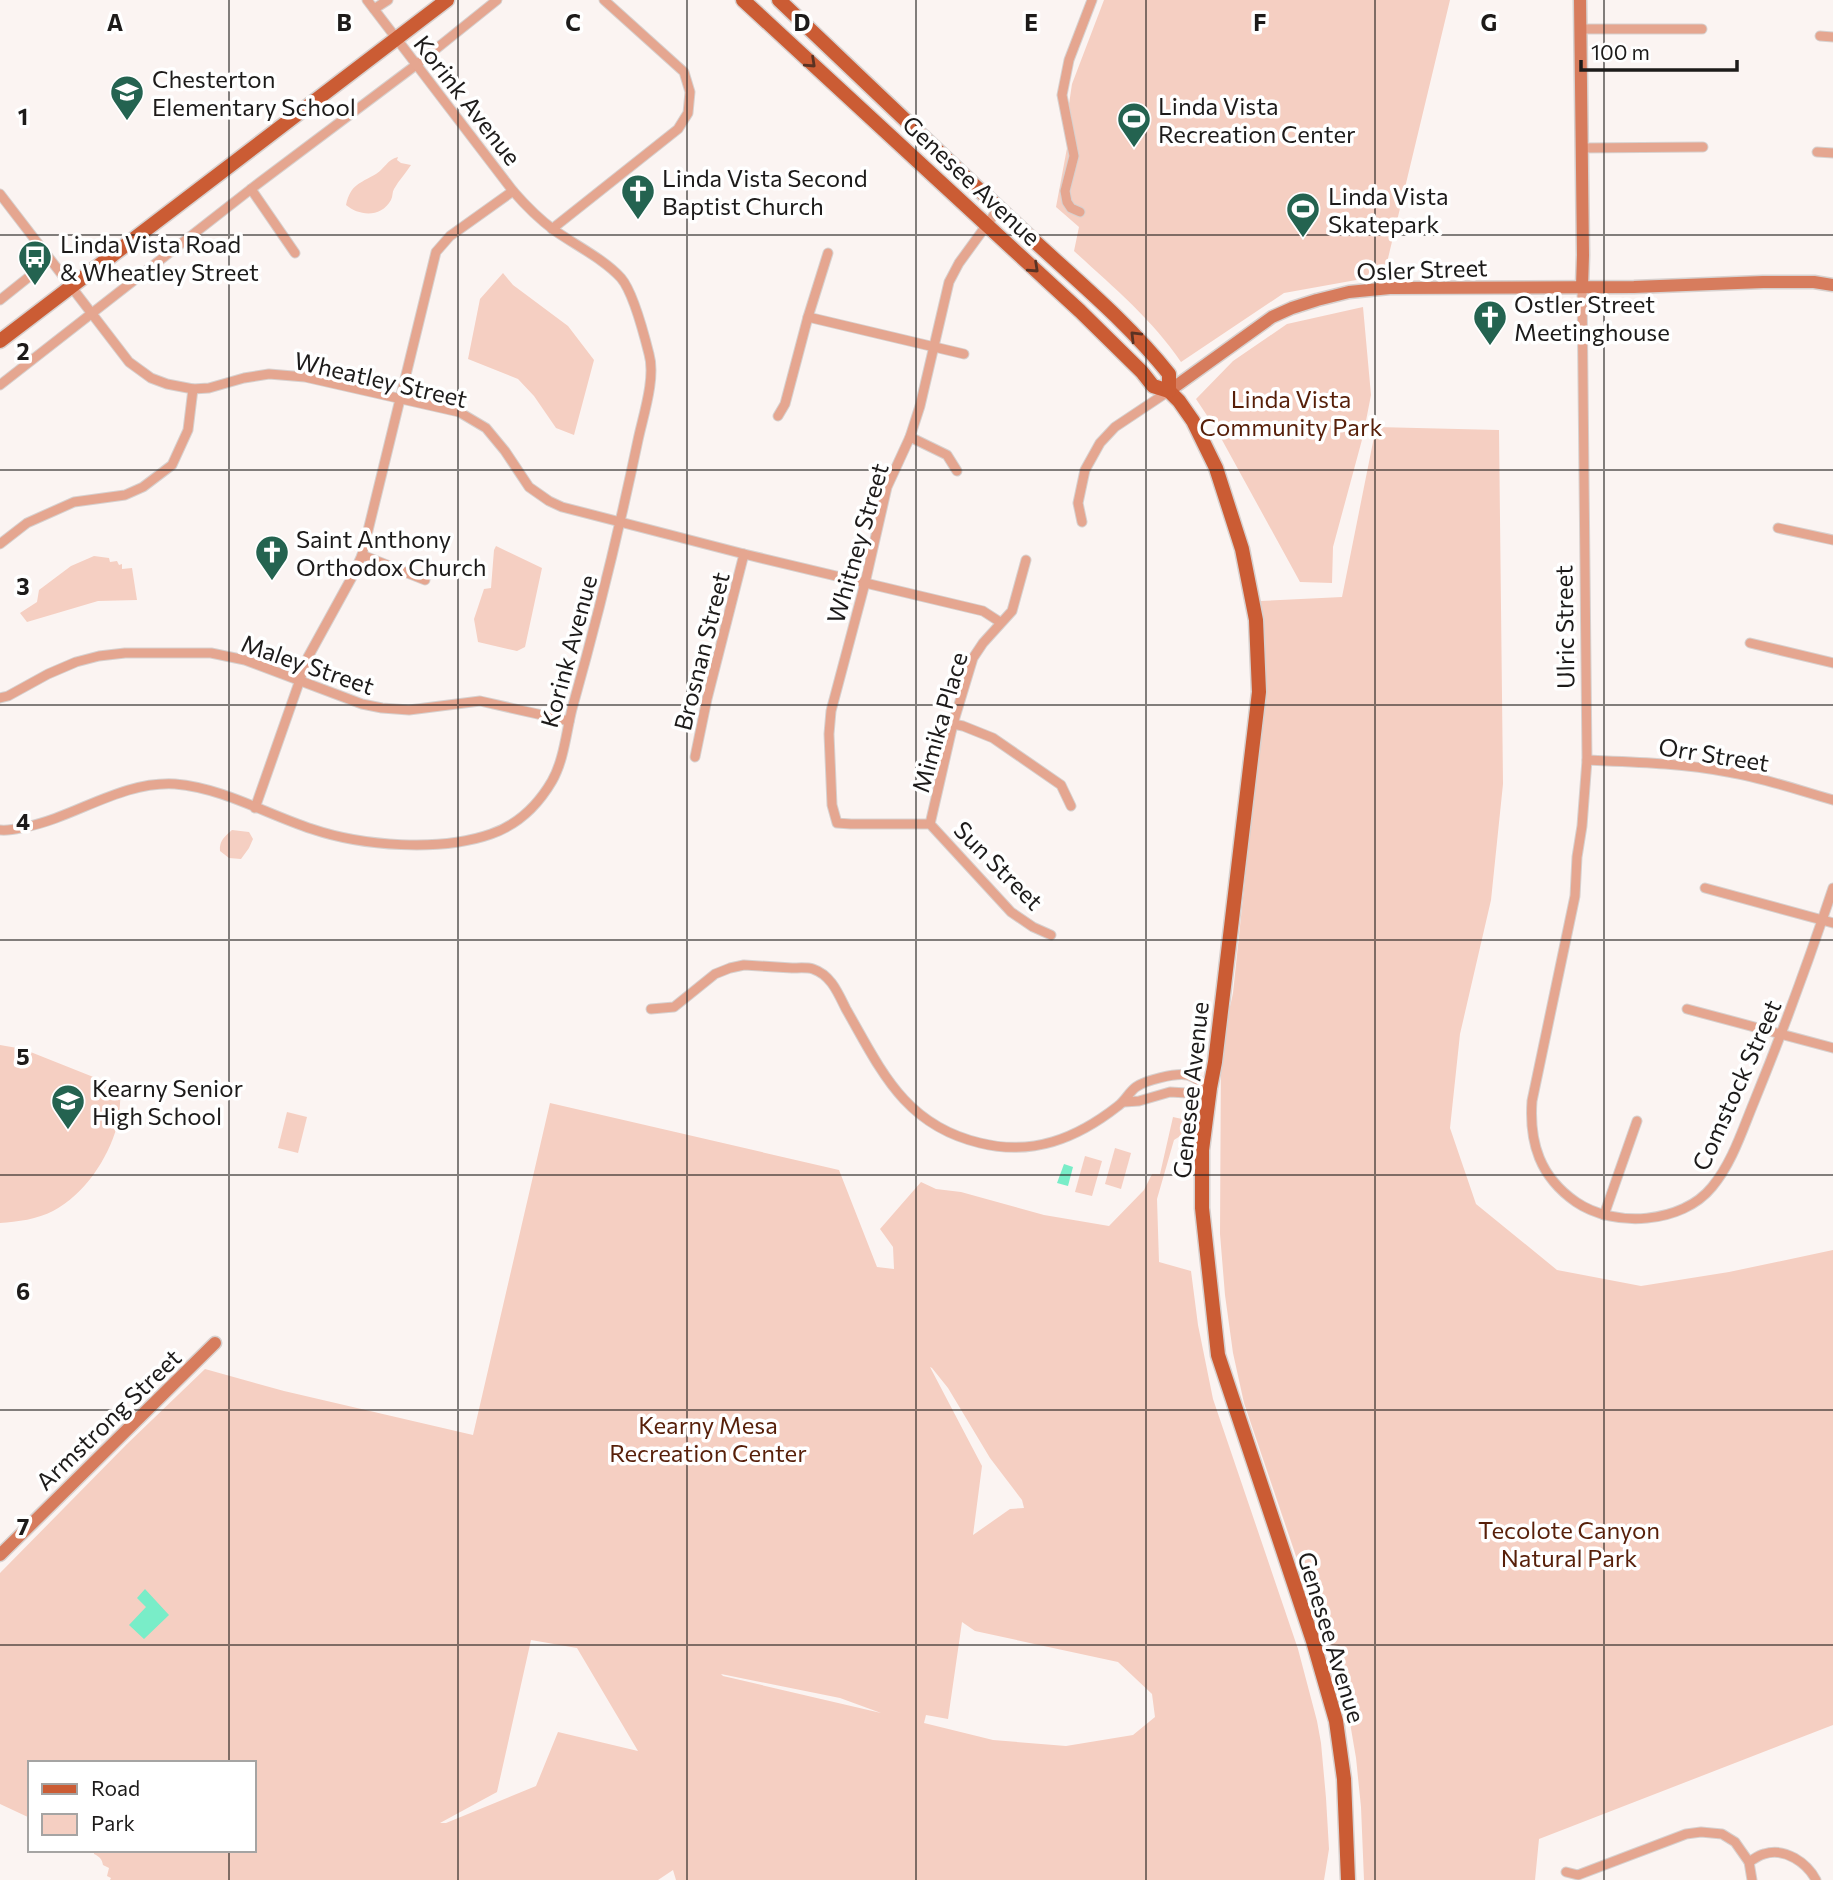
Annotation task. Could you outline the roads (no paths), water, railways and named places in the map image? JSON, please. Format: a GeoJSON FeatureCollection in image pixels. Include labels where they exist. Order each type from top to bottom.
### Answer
{"type":"FeatureCollection","features":[{"type":"Feature","properties":{"kind":"main road"},"geometry":{"type":"LineString","coordinates":[[0,341],[447,0]]}},
{"type":"Feature","properties":{"kind":"main road","name":"Genesee Avenue"},"geometry":{"type":"LineString","coordinates":[[743,0],[1080,311],[1153,386],[1169,391],[1193,421],[1216,468],[1242,549],[1256,620],[1259,692],[1202,1150],[1202,1208],[1218,1355],[1313,1642],[1336,1721],[1344,1779],[1348,1880]]}},
{"type":"Feature","properties":{"kind":"main road","name":"Genesee Avenue"},"geometry":{"type":"LineString","coordinates":[[779,0],[1115,315],[1169,374],[1169,391]]}},
{"type":"Feature","properties":{"kind":"street","name":"Korink Avenue"},"geometry":{"type":"LineString","coordinates":[[0,830],[41,824],[111,795],[143,786],[173,784],[211,790],[312,830],[344,839],[395,845],[460,841],[492,834],[519,819],[534,806],[559,766],[620,523],[650,381],[651,358],[623,280],[612,269],[533,213],[513,191],[367,0]]}},
{"type":"Feature","properties":{"kind":"street"},"geometry":{"type":"LineString","coordinates":[[374,9],[388,0]]}},
{"type":"Feature","properties":{"kind":"street"},"geometry":{"type":"LineString","coordinates":[[0,385],[497,0]]}},
{"type":"Feature","properties":{"kind":"street"},"geometry":{"type":"LineString","coordinates":[[552,229],[678,129],[688,113],[690,92],[684,72],[604,0]]}},
{"type":"Feature","properties":{"kind":"street"},"geometry":{"type":"LineString","coordinates":[[1080,212],[1071,208],[1065,191],[1074,156],[1062,95],[1069,60],[1092,0]]}},
{"type":"Feature","properties":{"kind":"street","name":"Ulric Street"},"geometry":{"type":"LineString","coordinates":[[1580,0],[1587,760],[1575,896],[1532,1101],[1531,1124],[1536,1153],[1551,1180],[1577,1203],[1604,1215]]}},
{"type":"Feature","properties":{"kind":"street"},"geometry":{"type":"LineString","coordinates":[[1580,29],[1702,29]]}},
{"type":"Feature","properties":{"kind":"street"},"geometry":{"type":"LineString","coordinates":[[1819,36],[1833,37]]}},
{"type":"Feature","properties":{"kind":"street"},"geometry":{"type":"LineString","coordinates":[[1582,148],[1703,147]]}},
{"type":"Feature","properties":{"kind":"street"},"geometry":{"type":"LineString","coordinates":[[1817,152],[1833,153]]}},
{"type":"Feature","properties":{"kind":"street"},"geometry":{"type":"LineString","coordinates":[[251,189],[295,253]]}},
{"type":"Feature","properties":{"kind":"street"},"geometry":{"type":"LineString","coordinates":[[255,808],[308,657],[362,555],[436,252],[450,236],[513,191]]}},
{"type":"Feature","properties":{"kind":"street","name":"Wheatley Street"},"geometry":{"type":"LineString","coordinates":[[0,194],[129,362],[151,378],[193,389],[209,388],[269,374],[305,377],[459,412],[486,428],[529,487],[548,501],[562,507],[983,611],[1000,622]]}},
{"type":"Feature","properties":{"kind":"street","name":"Whitney Street"},"geometry":{"type":"LineString","coordinates":[[837,822],[832,805],[829,734],[831,712],[887,487],[910,437],[920,406],[949,282],[959,263],[999,208]]}},
{"type":"Feature","properties":{"kind":"street"},"geometry":{"type":"LineString","coordinates":[[778,416],[785,404],[828,253]]}},
{"type":"Feature","properties":{"kind":"street"},"geometry":{"type":"LineString","coordinates":[[0,300],[50,260]]}},
{"type":"Feature","properties":{"kind":"street","name":"Osler Street"},"geometry":{"type":"LineString","coordinates":[[1082,522],[1078,503],[1085,470],[1100,443],[1115,427],[1272,317],[1317,300],[1349,292],[1390,288],[1763,282],[1814,282],[1833,285]]}},
{"type":"Feature","properties":{"kind":"street"},"geometry":{"type":"LineString","coordinates":[[808,317],[964,354]]}},
{"type":"Feature","properties":{"kind":"street"},"geometry":{"type":"LineString","coordinates":[[0,544],[27,523],[74,502],[125,495],[143,487],[172,465],[188,430],[193,389]]}},
{"type":"Feature","properties":{"kind":"street"},"geometry":{"type":"LineString","coordinates":[[910,437],[947,455],[957,471]]}},
{"type":"Feature","properties":{"kind":"street"},"geometry":{"type":"LineString","coordinates":[[1778,528],[1833,540]]}},
{"type":"Feature","properties":{"kind":"street","name":"Brosnan Street"},"geometry":{"type":"LineString","coordinates":[[695,757],[744,554]]}},
{"type":"Feature","properties":{"kind":"street"},"geometry":{"type":"LineString","coordinates":[[362,555],[425,580]]}},
{"type":"Feature","properties":{"kind":"street","name":"Mimika Place"},"geometry":{"type":"LineString","coordinates":[[930,824],[953,724],[973,658],[1000,622],[1012,611],[1026,560]]}},
{"type":"Feature","properties":{"kind":"street"},"geometry":{"type":"LineString","coordinates":[[1750,643],[1833,663]]}},
{"type":"Feature","properties":{"kind":"street","name":"Maley Street"},"geometry":{"type":"LineString","coordinates":[[0,698],[76,662],[99,656],[125,653],[211,653],[245,660],[362,704],[383,708],[408,710],[480,701],[569,721]]}},
{"type":"Feature","properties":{"kind":"street"},"geometry":{"type":"LineString","coordinates":[[953,724],[993,738],[1061,785],[1071,806]]}},
{"type":"Feature","properties":{"kind":"street","name":"Orr Street"},"geometry":{"type":"LineString","coordinates":[[1587,760],[1669,764],[1726,771],[1833,800]]}},
{"type":"Feature","properties":{"kind":"street","name":"Sun Street"},"geometry":{"type":"LineString","coordinates":[[837,822],[930,824],[1011,912],[1051,935]]}},
{"type":"Feature","properties":{"kind":"street"},"geometry":{"type":"LineString","coordinates":[[1705,888],[1833,923]]}},
{"type":"Feature","properties":{"kind":"street","name":"Comstock Street"},"geometry":{"type":"LineString","coordinates":[[1604,1215],[1633,1220],[1661,1217],[1687,1207],[1711,1190],[1726,1168],[1782,1034],[1833,888]]}},
{"type":"Feature","properties":{"kind":"street"},"geometry":{"type":"LineString","coordinates":[[651,1009],[674,1007],[715,974],[736,966],[813,969],[829,978],[879,1066],[901,1098],[924,1118],[960,1137],[1000,1147],[1042,1145],[1064,1139],[1105,1117],[1124,1102],[1135,1087],[1160,1078],[1188,1075],[1210,1088]]}},
{"type":"Feature","properties":{"kind":"street"},"geometry":{"type":"LineString","coordinates":[[1687,1009],[1833,1048]]}},
{"type":"Feature","properties":{"kind":"street"},"geometry":{"type":"LineString","coordinates":[[1124,1102],[1139,1101],[1170,1092],[1186,1093],[1210,1088]]}},
{"type":"Feature","properties":{"kind":"street"},"geometry":{"type":"LineString","coordinates":[[1604,1215],[1637,1121]]}},
{"type":"Feature","properties":{"kind":"street","name":"Armstrong Street"},"geometry":{"type":"LineString","coordinates":[[0,1555],[215,1343]]}},
{"type":"Feature","properties":{"kind":"street"},"geometry":{"type":"LineString","coordinates":[[1566,1872],[1578,1875],[1686,1834],[1701,1832],[1721,1834],[1735,1842],[1749,1861],[1752,1880]]}},
{"type":"Feature","properties":{"kind":"street"},"geometry":{"type":"LineString","coordinates":[[1749,1861],[1767,1852],[1786,1854],[1802,1862],[1811,1870],[1816,1880]]}},
{"type":"Feature","properties":{"kind":"place","name":"Chesterton Elementary School"},"geometry":{"type":"Point","coordinates":[127,122]}},
{"type":"Feature","properties":{"kind":"place","name":"Linda Vista Recreation Center"},"geometry":{"type":"Point","coordinates":[1134,149]}},
{"type":"Feature","properties":{"kind":"place","name":"Linda Vista Second Baptist Church"},"geometry":{"type":"Point","coordinates":[638,221]}},
{"type":"Feature","properties":{"kind":"place","name":"Linda Vista Skatepark"},"geometry":{"type":"Point","coordinates":[1303,239]}},
{"type":"Feature","properties":{"kind":"place","name":"Linda Vista Road & Wheatley Street"},"geometry":{"type":"Point","coordinates":[35,287]}},
{"type":"Feature","properties":{"kind":"place","name":"Ostler Street Meetinghouse"},"geometry":{"type":"Point","coordinates":[1490,347]}},
{"type":"Feature","properties":{"kind":"place","name":"Saint Anthony Orthodox Church"},"geometry":{"type":"Point","coordinates":[272,582]}},
{"type":"Feature","properties":{"kind":"place","name":"Kearny Senior High School"},"geometry":{"type":"Point","coordinates":[68,1131]}},
{"type":"Feature","properties":{"kind":"park label","name":"Linda Vista Community Park"},"geometry":{"type":"Point","coordinates":[1291,412]}},
{"type":"Feature","properties":{"kind":"park label","name":"Kearny Mesa Recreation Center"},"geometry":{"type":"Point","coordinates":[708,1438]}},
{"type":"Feature","properties":{"kind":"park label","name":"Tecolote Canyon Natural Park"},"geometry":{"type":"Point","coordinates":[1569,1543]}}]}
